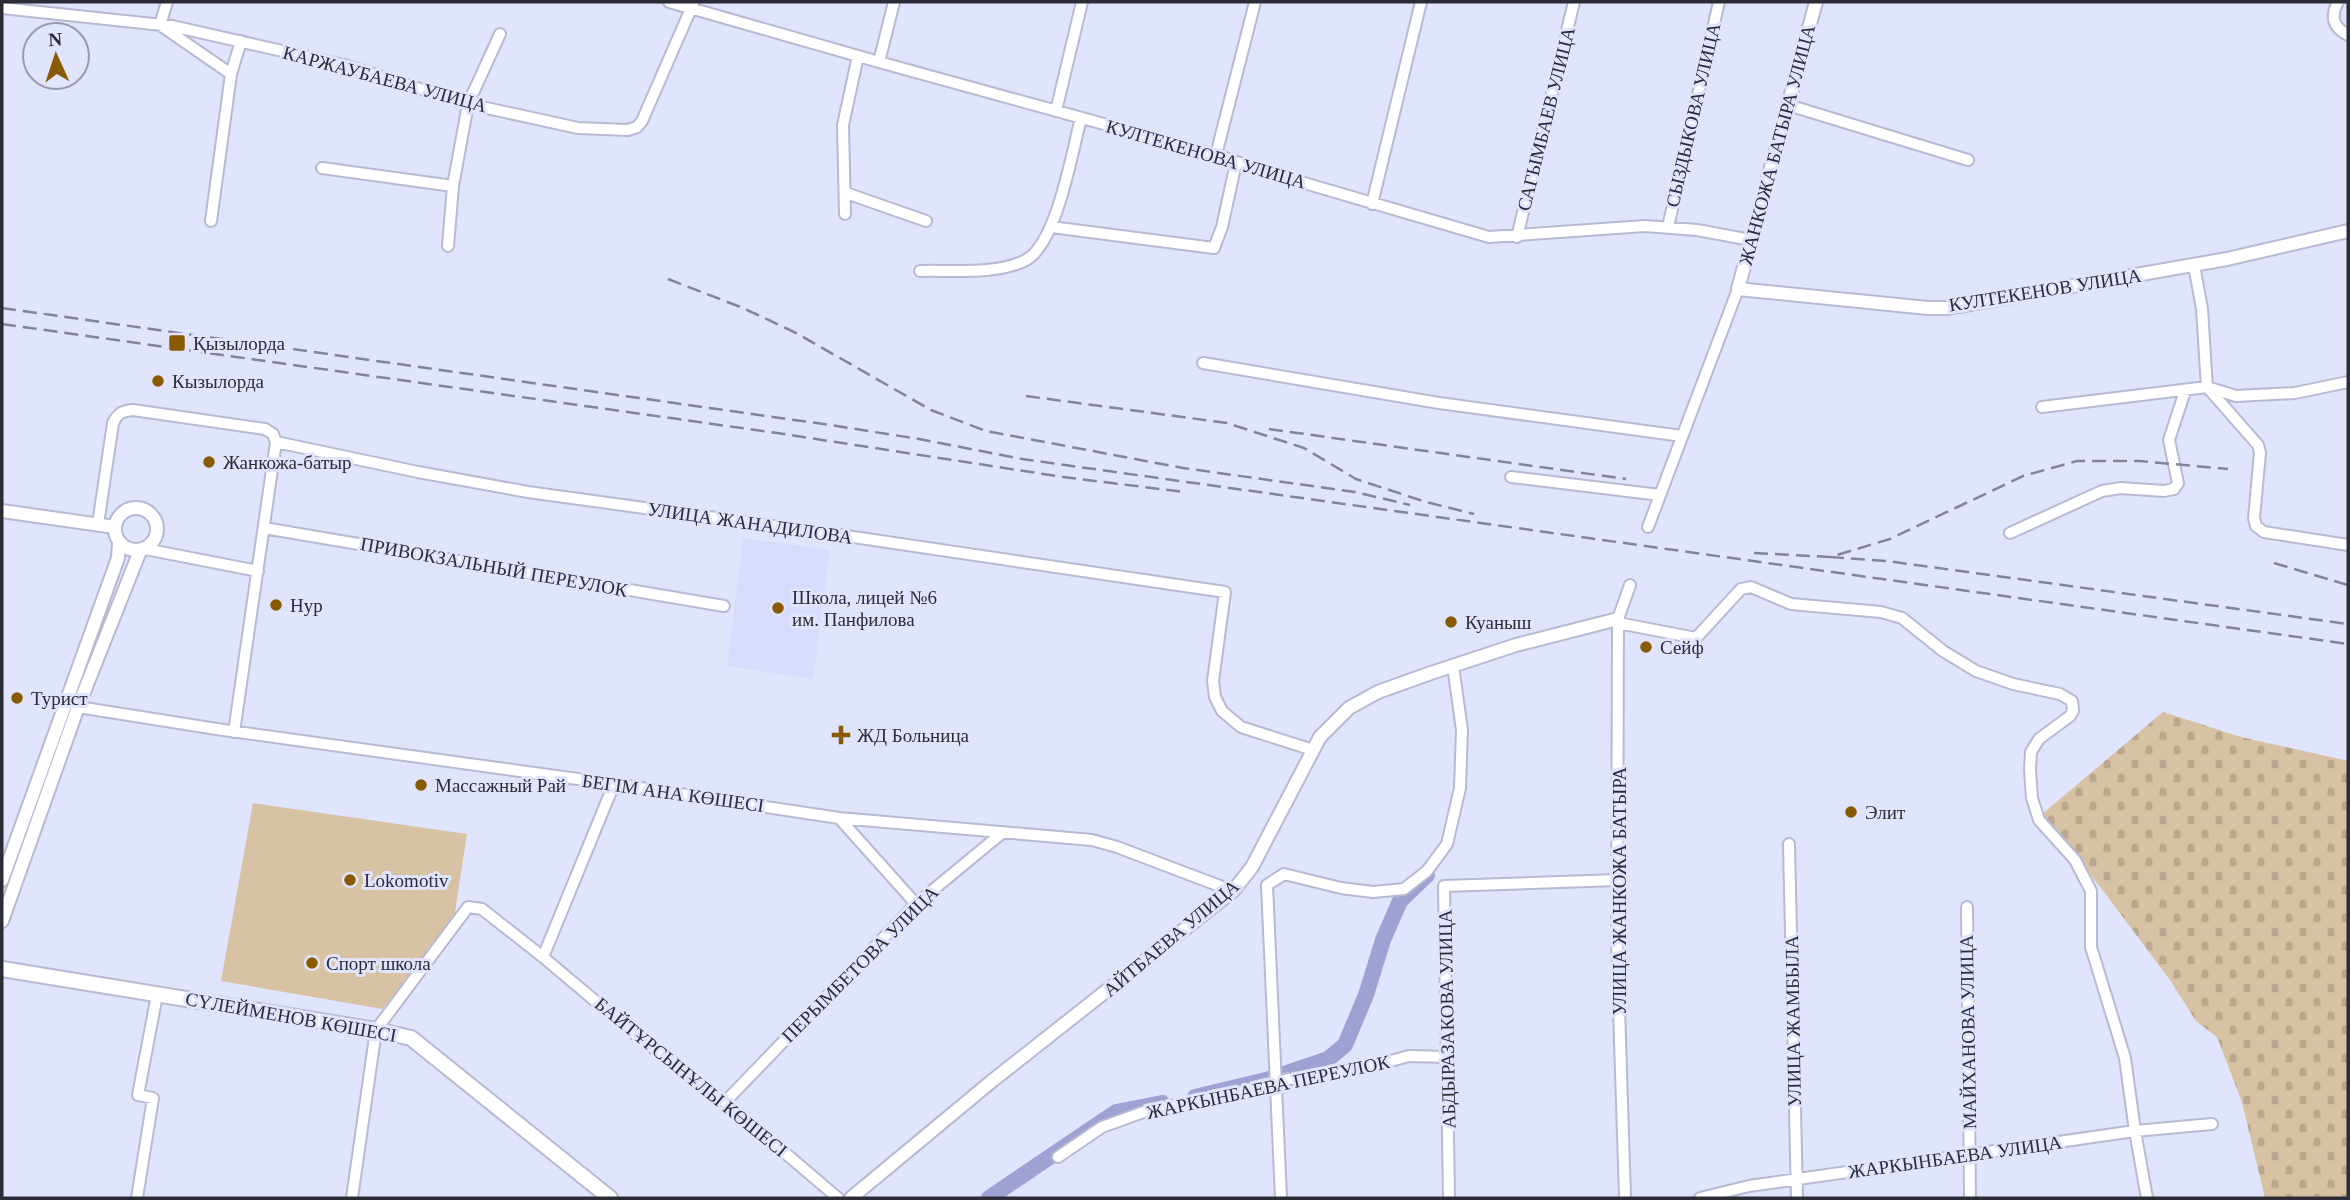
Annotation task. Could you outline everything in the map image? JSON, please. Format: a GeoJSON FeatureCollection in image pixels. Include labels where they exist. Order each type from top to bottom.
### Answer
{"type":"FeatureCollection","features":[{"type":"Feature","properties":{"kind":"main road","name":"СҮЛЕЙМЕНОВ КӨШЕСІ"},"geometry":{"type":"LineString","coordinates":[[2,970],[376,1030],[411,1038],[610,1198]]}},
{"type":"Feature","properties":{"kind":"street"},"geometry":{"type":"LineString","coordinates":[[167,2],[160,24],[231,75]]}},
{"type":"Feature","properties":{"kind":"street","name":"КУЛТЕКЕНОВА УЛИЦА"},"geometry":{"type":"LineString","coordinates":[[669,2],[693,5],[858,56],[1216,155],[1489,237],[1644,226],[1697,230],[1751,240]]}},
{"type":"Feature","properties":{"kind":"street"},"geometry":{"type":"LineString","coordinates":[[879,62],[894,2]]}},
{"type":"Feature","properties":{"kind":"street"},"geometry":{"type":"LineString","coordinates":[[1056,111],[1082,2]]}},
{"type":"Feature","properties":{"kind":"street"},"geometry":{"type":"LineString","coordinates":[[1216,155],[1255,2]]}},
{"type":"Feature","properties":{"kind":"street"},"geometry":{"type":"LineString","coordinates":[[1372,204],[1421,2]]}},
{"type":"Feature","properties":{"kind":"street","name":"САГЫМБАЕВ УЛИЦА"},"geometry":{"type":"LineString","coordinates":[[1517,237],[1574,2]]}},
{"type":"Feature","properties":{"kind":"street","name":"СЫЗДЫКОВА УЛИЦА"},"geometry":{"type":"LineString","coordinates":[[1668,227],[1719,2]]}},
{"type":"Feature","properties":{"kind":"street","name":"ЖАНКОЖА БАТЫРА УЛИЦА"},"geometry":{"type":"LineString","coordinates":[[1648,527],[1738,289],[1816,2]]}},
{"type":"Feature","properties":{"kind":"street"},"geometry":{"type":"LineString","coordinates":[[2338,2],[2333,21],[2348,35]]}},
{"type":"Feature","properties":{"kind":"street","name":"КАРЖАУБАЕВА УЛИЦА"},"geometry":{"type":"LineString","coordinates":[[2,8],[160,24],[344,65],[468,104],[578,128],[628,130],[637,127],[642,121],[693,5]]}},
{"type":"Feature","properties":{"kind":"street"},"geometry":{"type":"LineString","coordinates":[[447,246],[453,186],[468,104],[499,34]]}},
{"type":"Feature","properties":{"kind":"street"},"geometry":{"type":"LineString","coordinates":[[211,221],[231,75],[241,41]]}},
{"type":"Feature","properties":{"kind":"street"},"geometry":{"type":"LineString","coordinates":[[845,214],[843,125],[858,56]]}},
{"type":"Feature","properties":{"kind":"street"},"geometry":{"type":"LineString","coordinates":[[1788,105],[1968,160]]}},
{"type":"Feature","properties":{"kind":"street"},"geometry":{"type":"LineString","coordinates":[[920,271],[996,269],[1025,260],[1041,248],[1051,227],[1081,118]]}},
{"type":"Feature","properties":{"kind":"street"},"geometry":{"type":"LineString","coordinates":[[1051,227],[1214,247],[1222,227],[1236,163]]}},
{"type":"Feature","properties":{"kind":"street"},"geometry":{"type":"LineString","coordinates":[[322,167],[453,186]]}},
{"type":"Feature","properties":{"kind":"street"},"geometry":{"type":"LineString","coordinates":[[846,193],[926,221]]}},
{"type":"Feature","properties":{"kind":"street","name":"КУЛТЕКЕНОВ УЛИЦА"},"geometry":{"type":"LineString","coordinates":[[1738,289],[1928,308],[1947,307],[2194,265],[2272,250],[2348,230]]}},
{"type":"Feature","properties":{"kind":"street"},"geometry":{"type":"LineString","coordinates":[[2194,265],[2202,309],[2207,387],[2258,445],[2260,453],[2254,517],[2256,526],[2264,533],[2348,545]]}},
{"type":"Feature","properties":{"kind":"street"},"geometry":{"type":"LineString","coordinates":[[1203,363],[1439,403],[1682,436]]}},
{"type":"Feature","properties":{"kind":"street"},"geometry":{"type":"LineString","coordinates":[[2042,407],[2207,387],[2236,396],[2295,393],[2348,382]]}},
{"type":"Feature","properties":{"kind":"street"},"geometry":{"type":"LineString","coordinates":[[2010,533],[2102,491],[2121,488],[2164,491],[2174,489],[2178,483],[2169,440],[2185,391]]}},
{"type":"Feature","properties":{"kind":"street","name":"УЛИЦА ЖАНАДИЛОВА"},"geometry":{"type":"LineString","coordinates":[[98,524],[113,423],[123,411],[133,410],[265,429],[273,434],[276,442],[528,492],[1225,592],[1213,681],[1215,697],[1222,711],[1241,727],[1313,750]]}},
{"type":"Feature","properties":{"kind":"street"},"geometry":{"type":"LineString","coordinates":[[234,732],[276,442]]}},
{"type":"Feature","properties":{"kind":"street"},"geometry":{"type":"LineString","coordinates":[[1511,477],[1660,495]]}},
{"type":"Feature","properties":{"kind":"street"},"geometry":{"type":"LineString","coordinates":[[2,880],[72,706],[142,550],[152,544],[158,529],[152,514],[145,510],[129,509],[122,513],[115,527],[120,543],[118,558],[72,706],[2,921]]}},
{"type":"Feature","properties":{"kind":"street"},"geometry":{"type":"LineString","coordinates":[[2,511],[115,527]]}},
{"type":"Feature","properties":{"kind":"street","name":"ПРИВОКЗАЛЬНЫЙ ПЕРЕУЛОК"},"geometry":{"type":"LineString","coordinates":[[264,528],[724,606]]}},
{"type":"Feature","properties":{"kind":"street"},"geometry":{"type":"LineString","coordinates":[[120,543],[125,548],[258,571]]}},
{"type":"Feature","properties":{"kind":"street","name":"УЛИЦА ЖАНКОЖА БАТЫРА"},"geometry":{"type":"LineString","coordinates":[[1625,1198],[1617,945],[1618,621],[1630,585]]}},
{"type":"Feature","properties":{"kind":"street"},"geometry":{"type":"LineString","coordinates":[[1618,621],[1696,638],[1741,589],[1751,587],[1791,604],[1881,612],[1902,618],[1943,651],[1976,671],[2013,684],[2060,694],[2072,701],[2073,711],[2070,716],[2039,739],[2031,752],[2032,798],[2039,820],[2075,860],[2091,891],[2091,947],[2125,1058],[2147,1198]]}},
{"type":"Feature","properties":{"kind":"street","name":"АЙТБАЕВА УЛИЦА"},"geometry":{"type":"LineString","coordinates":[[851,1198],[992,1081],[1233,891],[1252,867],[1313,750],[1327,728],[1339,716],[1361,700],[1453,666],[1516,645],[1618,621]]}},
{"type":"Feature","properties":{"kind":"street"},"geometry":{"type":"LineString","coordinates":[[1266,885],[1284,874],[1341,888],[1373,892],[1404,889],[1427,871],[1447,844],[1460,788],[1462,730],[1453,666]]}},
{"type":"Feature","properties":{"kind":"street","name":"БЕГІМ АНА КӨШЕСІ"},"geometry":{"type":"LineString","coordinates":[[72,706],[234,732],[839,818],[1093,840],[1233,891]]}},
{"type":"Feature","properties":{"kind":"street"},"geometry":{"type":"LineString","coordinates":[[543,957],[614,784]]}},
{"type":"Feature","properties":{"kind":"street"},"geometry":{"type":"LineString","coordinates":[[839,818],[916,904]]}},
{"type":"Feature","properties":{"kind":"street","name":"ПЕРЫМБЕТОВА УЛИЦА"},"geometry":{"type":"LineString","coordinates":[[725,1102],[916,904],[1002,833]]}},
{"type":"Feature","properties":{"kind":"street","name":"УЛИЦА ЖАМБЫЛА"},"geometry":{"type":"LineString","coordinates":[[1789,844],[1797,1198]]}},
{"type":"Feature","properties":{"kind":"street"},"geometry":{"type":"LineString","coordinates":[[1244,878],[1255,878],[1266,885]]}},
{"type":"Feature","properties":{"kind":"street","name":"АБДЫРАЗАКОВА УЛИЦА"},"geometry":{"type":"LineString","coordinates":[[1449,1198],[1444,886],[1618,880]]}},
{"type":"Feature","properties":{"kind":"street"},"geometry":{"type":"LineString","coordinates":[[1266,885],[1281,1198]]}},
{"type":"Feature","properties":{"kind":"street","name":"БАЙТҰРСЫНҰЛЫ КӨШЕСІ"},"geometry":{"type":"LineString","coordinates":[[376,1030],[468,907],[482,909],[632,1032],[725,1102],[838,1198]]}},
{"type":"Feature","properties":{"kind":"street","name":"МАЙХАНОВА УЛИЦА"},"geometry":{"type":"LineString","coordinates":[[1967,907],[1970,1198]]}},
{"type":"Feature","properties":{"kind":"street"},"geometry":{"type":"LineString","coordinates":[[137,1198],[153,1098],[138,1095],[157,995]]}},
{"type":"Feature","properties":{"kind":"street"},"geometry":{"type":"LineString","coordinates":[[352,1198],[376,1030]]}},
{"type":"Feature","properties":{"kind":"street","name":"ЖАРКЫНБАЕВА ПЕРЕУЛОК"},"geometry":{"type":"LineString","coordinates":[[1058,1157],[1102,1127],[1149,1110],[1233,1095],[1277,1081],[1365,1068],[1409,1056],[1447,1057]]}},
{"type":"Feature","properties":{"kind":"street","name":"ЖАРКЫНБАЕВА УЛИЦА"},"geometry":{"type":"LineString","coordinates":[[1700,1198],[1749,1186],[1796,1179],[2135,1131],[2212,1124]]}},
{"type":"Feature","properties":{"kind":"shaded area","name":"Школа, лицей №6 им. Панфилова"},"geometry":{"type":"Polygon","coordinates":[[[743,538],[830,550],[813,679],[727,666],[743,538]]]}},
{"type":"Feature","properties":{"kind":"green space"},"geometry":{"type":"Polygon","coordinates":[[[2163,712],[2241,737],[2348,761],[2348,1198],[2265,1198],[2242,1102],[2217,1037],[2196,1021],[2170,980],[2101,888],[2041,815],[2163,712]]]}},
{"type":"Feature","properties":{"kind":"green space","name":"Lokomotiv"},"geometry":{"type":"Polygon","coordinates":[[[253,803],[467,834],[453,925],[382,1009],[221,981],[253,803]]]}},
{"type":"Feature","properties":{"kind":"waterway"},"geometry":{"type":"LineString","coordinates":[[1195,1097],[1266,1080],[1328,1059],[1345,1045],[1400,901],[1427,875]]}},
{"type":"Feature","properties":{"kind":"waterway"},"geometry":{"type":"LineString","coordinates":[[989,1198],[1116,1112],[1162,1103]]}},
{"type":"Feature","properties":{"kind":"railway"},"geometry":{"type":"LineString","coordinates":[[668,279],[743,308],[796,333],[931,410],[986,431],[1183,468],[1355,492],[1410,505]]}},
{"type":"Feature","properties":{"kind":"railway"},"geometry":{"type":"LineString","coordinates":[[2,308],[830,425],[1022,459],[2348,644]]}},
{"type":"Feature","properties":{"kind":"railway"},"geometry":{"type":"LineString","coordinates":[[2,324],[777,433],[1063,477],[1184,492]]}},
{"type":"Feature","properties":{"kind":"railway"},"geometry":{"type":"LineString","coordinates":[[1026,396],[1227,423],[1304,448],[1356,479],[1426,502],[1474,514]]}},
{"type":"Feature","properties":{"kind":"railway"},"geometry":{"type":"LineString","coordinates":[[1269,429],[1626,479]]}},
{"type":"Feature","properties":{"kind":"railway"},"geometry":{"type":"LineString","coordinates":[[1754,553],[1830,557],[1890,539],[2023,476],[2077,461],[2139,461],[2228,469]]}},
{"type":"Feature","properties":{"kind":"railway"},"geometry":{"type":"LineString","coordinates":[[1830,557],[1887,561],[2348,624]]}},
{"type":"Feature","properties":{"kind":"railway"},"geometry":{"type":"LineString","coordinates":[[2274,563],[2348,585]]}},
{"type":"Feature","properties":{"kind":"place","name":"Қызылорда"},"geometry":{"type":"Point","coordinates":[177,343]}},
{"type":"Feature","properties":{"kind":"place","name":"Кызылорда"},"geometry":{"type":"Point","coordinates":[158,381]}},
{"type":"Feature","properties":{"kind":"place","name":"Жанкожа-батыр"},"geometry":{"type":"Point","coordinates":[209,462]}},
{"type":"Feature","properties":{"kind":"place","name":"Нур"},"geometry":{"type":"Point","coordinates":[276,605]}},
{"type":"Feature","properties":{"kind":"place","name":"Школа, лицей №6 им. Панфилова"},"geometry":{"type":"Point","coordinates":[778,608]}},
{"type":"Feature","properties":{"kind":"place","name":"Куаныш"},"geometry":{"type":"Point","coordinates":[1451,622]}},
{"type":"Feature","properties":{"kind":"place","name":"Сейф"},"geometry":{"type":"Point","coordinates":[1646,647]}},
{"type":"Feature","properties":{"kind":"place","name":"Турист"},"geometry":{"type":"Point","coordinates":[17,698]}},
{"type":"Feature","properties":{"kind":"place","name":"ЖД Больница"},"geometry":{"type":"Point","coordinates":[841,735]}},
{"type":"Feature","properties":{"kind":"place","name":"Массажный Рай"},"geometry":{"type":"Point","coordinates":[421,785]}},
{"type":"Feature","properties":{"kind":"place","name":"Элит"},"geometry":{"type":"Point","coordinates":[1851,812]}},
{"type":"Feature","properties":{"kind":"place","name":"Lokomotiv"},"geometry":{"type":"Point","coordinates":[350,880]}},
{"type":"Feature","properties":{"kind":"place","name":"Спорт школа"},"geometry":{"type":"Point","coordinates":[312,963]}}]}
